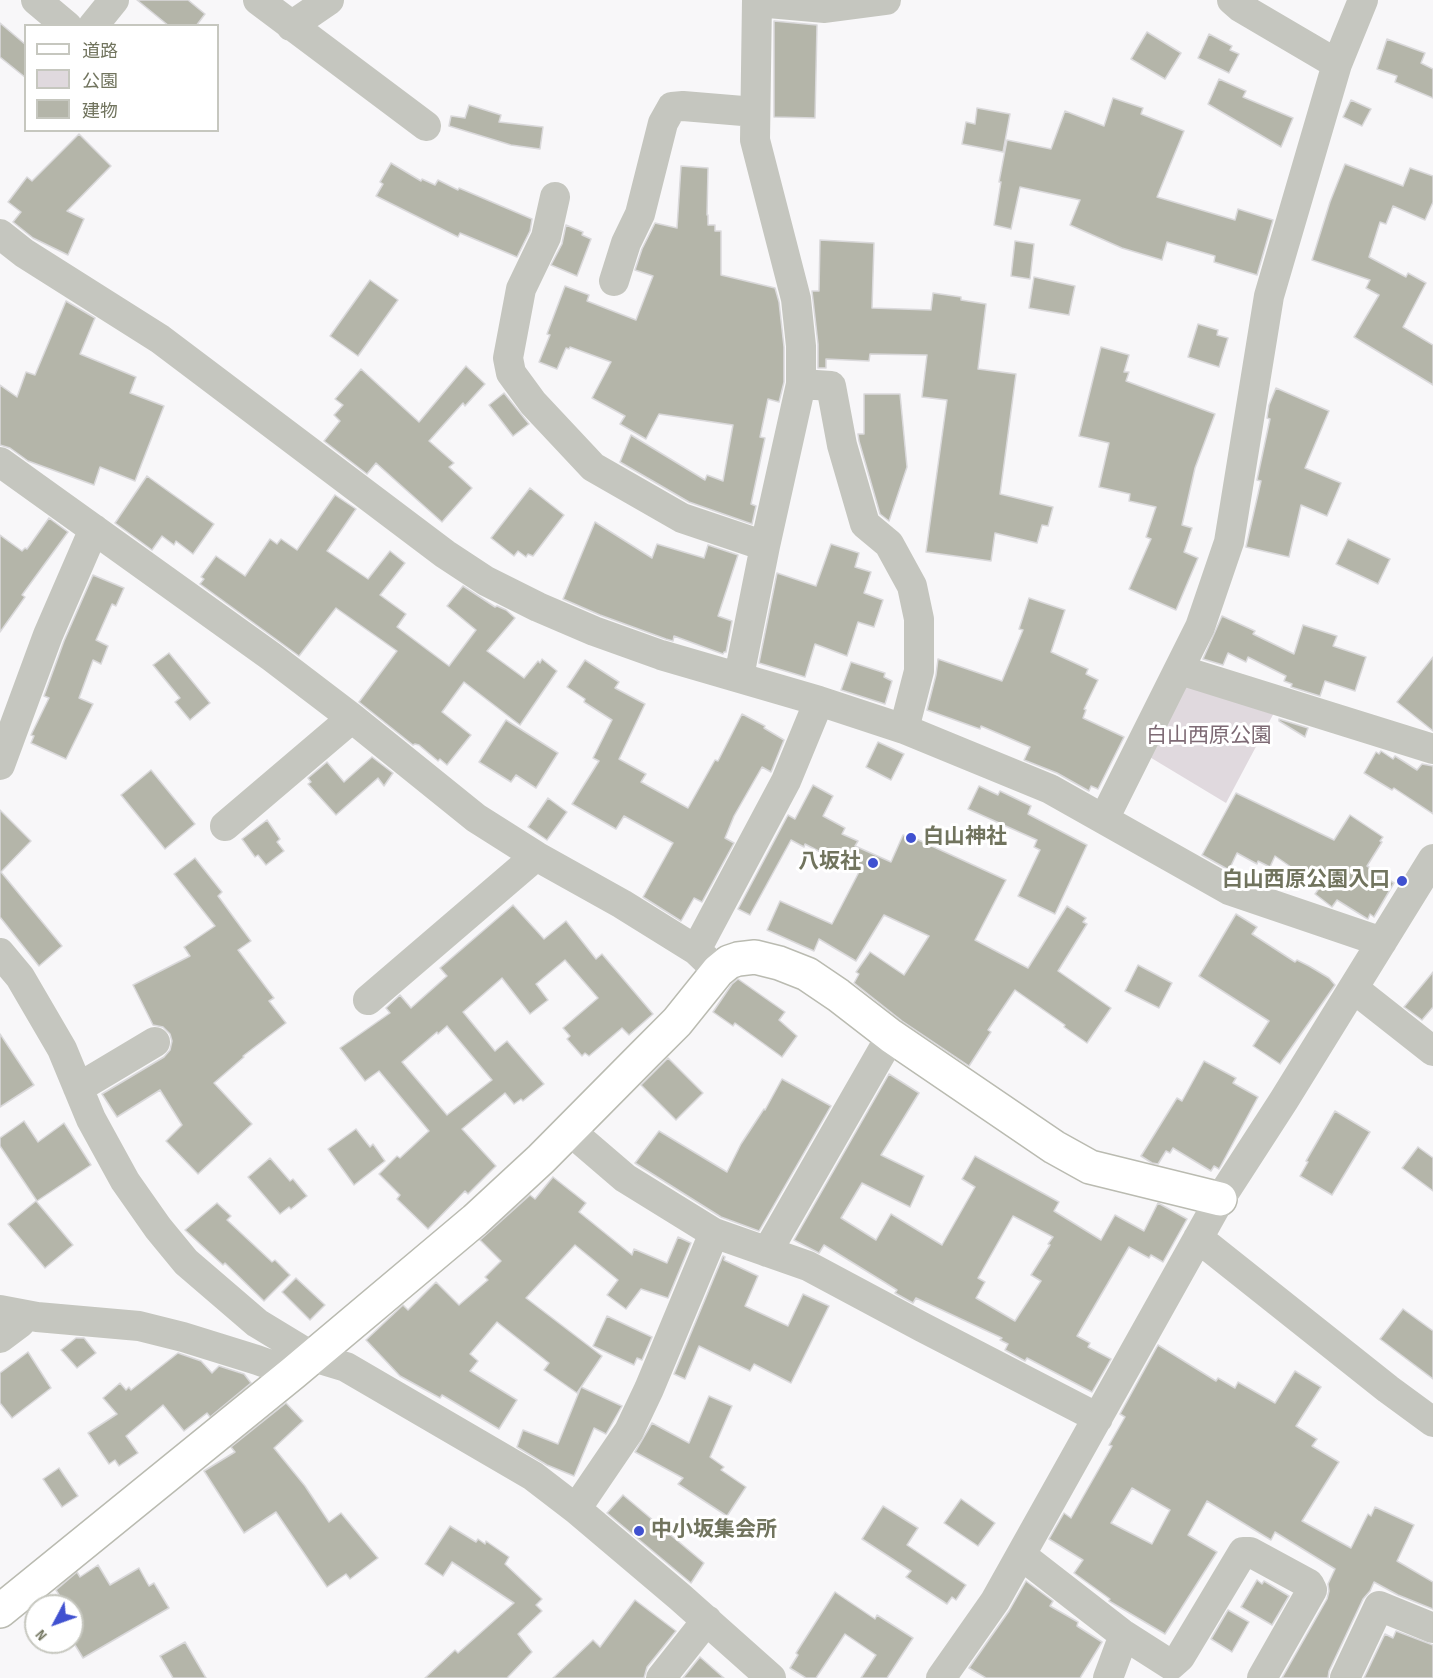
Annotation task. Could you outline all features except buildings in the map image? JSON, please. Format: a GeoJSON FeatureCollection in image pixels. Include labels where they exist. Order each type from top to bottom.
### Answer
{"type":"FeatureCollection","features":[{"type":"Feature","properties":{"kind":"street"},"geometry":{"type":"LineString","coordinates":[[36,0],[65,24]]}},
{"type":"Feature","properties":{"kind":"street"},"geometry":{"type":"LineString","coordinates":[[95,24],[114,0]]}},
{"type":"Feature","properties":{"kind":"street"},"geometry":{"type":"LineString","coordinates":[[258,0],[426,126]]}},
{"type":"Feature","properties":{"kind":"street"},"geometry":{"type":"LineString","coordinates":[[291,26],[328,0]]}},
{"type":"Feature","properties":{"kind":"street"},"geometry":{"type":"LineString","coordinates":[[739,676],[801,384],[801,346],[796,299],[755,141],[757,1],[825,8],[886,0]]}},
{"type":"Feature","properties":{"kind":"street"},"geometry":{"type":"LineString","coordinates":[[1232,0],[1239,7],[1337,64]]}},
{"type":"Feature","properties":{"kind":"street"},"geometry":{"type":"LineString","coordinates":[[1104,819],[1200,627],[1229,542],[1269,296],[1337,64],[1363,0]]}},
{"type":"Feature","properties":{"kind":"street"},"geometry":{"type":"LineString","coordinates":[[614,281],[626,243],[640,214],[663,123],[672,107],[755,112]]}},
{"type":"Feature","properties":{"kind":"street"},"geometry":{"type":"LineString","coordinates":[[555,197],[546,237],[521,289],[508,358],[510,373],[533,403],[593,467],[682,518],[765,546]]}},
{"type":"Feature","properties":{"kind":"street"},"geometry":{"type":"LineString","coordinates":[[0,234],[24,253],[160,339],[445,554],[486,581],[538,608],[661,655],[739,676],[904,729],[1050,789],[1229,890],[1382,942]]}},
{"type":"Feature","properties":{"kind":"street"},"geometry":{"type":"LineString","coordinates":[[801,384],[831,386],[842,445],[865,524],[889,544],[912,586],[919,619],[919,671],[904,729]]}},
{"type":"Feature","properties":{"kind":"street"},"geometry":{"type":"LineString","coordinates":[[0,462],[258,646],[476,818],[536,856],[622,904],[707,960],[729,962],[755,957],[807,974],[838,994],[891,1036],[1054,1148],[1090,1167],[1220,1199]]}},
{"type":"Feature","properties":{"kind":"street"},"geometry":{"type":"LineString","coordinates":[[0,765],[48,635],[94,529]]}},
{"type":"Feature","properties":{"kind":"street"},"geometry":{"type":"LineString","coordinates":[[1180,670],[1433,749]]}},
{"type":"Feature","properties":{"kind":"street"},"geometry":{"type":"LineString","coordinates":[[0,1611],[303,1365],[475,1220],[569,1131],[676,1022],[707,960],[819,701]]}},
{"type":"Feature","properties":{"kind":"street"},"geometry":{"type":"LineString","coordinates":[[225,826],[352,718]]}},
{"type":"Feature","properties":{"kind":"street"},"geometry":{"type":"LineString","coordinates":[[368,1000],[536,856]]}},
{"type":"Feature","properties":{"kind":"street"},"geometry":{"type":"LineString","coordinates":[[941,1678],[995,1600],[1220,1199],[1433,859]]}},
{"type":"Feature","properties":{"kind":"street"},"geometry":{"type":"LineString","coordinates":[[0,953],[20,977],[62,1049],[90,1119],[125,1181],[158,1228],[186,1262],[303,1365]]}},
{"type":"Feature","properties":{"kind":"street"},"geometry":{"type":"LineString","coordinates":[[1353,988],[1428,1037]]}},
{"type":"Feature","properties":{"kind":"street"},"geometry":{"type":"LineString","coordinates":[[767,1252],[891,1036]]}},
{"type":"Feature","properties":{"kind":"street"},"geometry":{"type":"LineString","coordinates":[[78,1088],[155,1042]]}},
{"type":"Feature","properties":{"kind":"street"},"geometry":{"type":"LineString","coordinates":[[569,1131],[625,1178],[714,1233],[808,1266],[1098,1418]]}},
{"type":"Feature","properties":{"kind":"street"},"geometry":{"type":"LineString","coordinates":[[576,1509],[629,1431],[649,1389],[714,1233]]}},
{"type":"Feature","properties":{"kind":"street"},"geometry":{"type":"LineString","coordinates":[[1198,1238],[1433,1422]]}},
{"type":"Feature","properties":{"kind":"street"},"geometry":{"type":"LineString","coordinates":[[13,1313],[139,1326],[257,1360],[346,1367],[533,1476],[576,1509],[707,1620],[771,1678]]}},
{"type":"Feature","properties":{"kind":"street"},"geometry":{"type":"LineString","coordinates":[[0,1338],[20,1323],[13,1313]]}},
{"type":"Feature","properties":{"kind":"street"},"geometry":{"type":"LineString","coordinates":[[1021,1555],[1124,1635],[1172,1665],[1180,1657],[1243,1552],[1250,1552],[1309,1584],[1312,1590],[1262,1678]]}},
{"type":"Feature","properties":{"kind":"street"},"geometry":{"type":"LineString","coordinates":[[1345,1678],[1378,1606],[1433,1628]]}},
{"type":"Feature","properties":{"kind":"street"},"geometry":{"type":"LineString","coordinates":[[661,1678],[707,1620]]}},
{"type":"Feature","properties":{"kind":"street"},"geometry":{"type":"LineString","coordinates":[[1108,1678],[1124,1635]]}},
{"type":"Feature","properties":{"kind":"green space","name":"白山西原公園"},"geometry":{"type":"Polygon","coordinates":[[[1188,678],[1276,709],[1226,803],[1148,756],[1188,678]]]}},
{"type":"Feature","properties":{"kind":"place","name":"白山神社"},"geometry":{"type":"Point","coordinates":[911,838]}},
{"type":"Feature","properties":{"kind":"place","name":"八坂社"},"geometry":{"type":"Point","coordinates":[873,863]}},
{"type":"Feature","properties":{"kind":"place","name":"白山西原公園入口"},"geometry":{"type":"Point","coordinates":[1402,881]}},
{"type":"Feature","properties":{"kind":"place","name":"中小坂集会所"},"geometry":{"type":"Point","coordinates":[639,1531]}}]}
